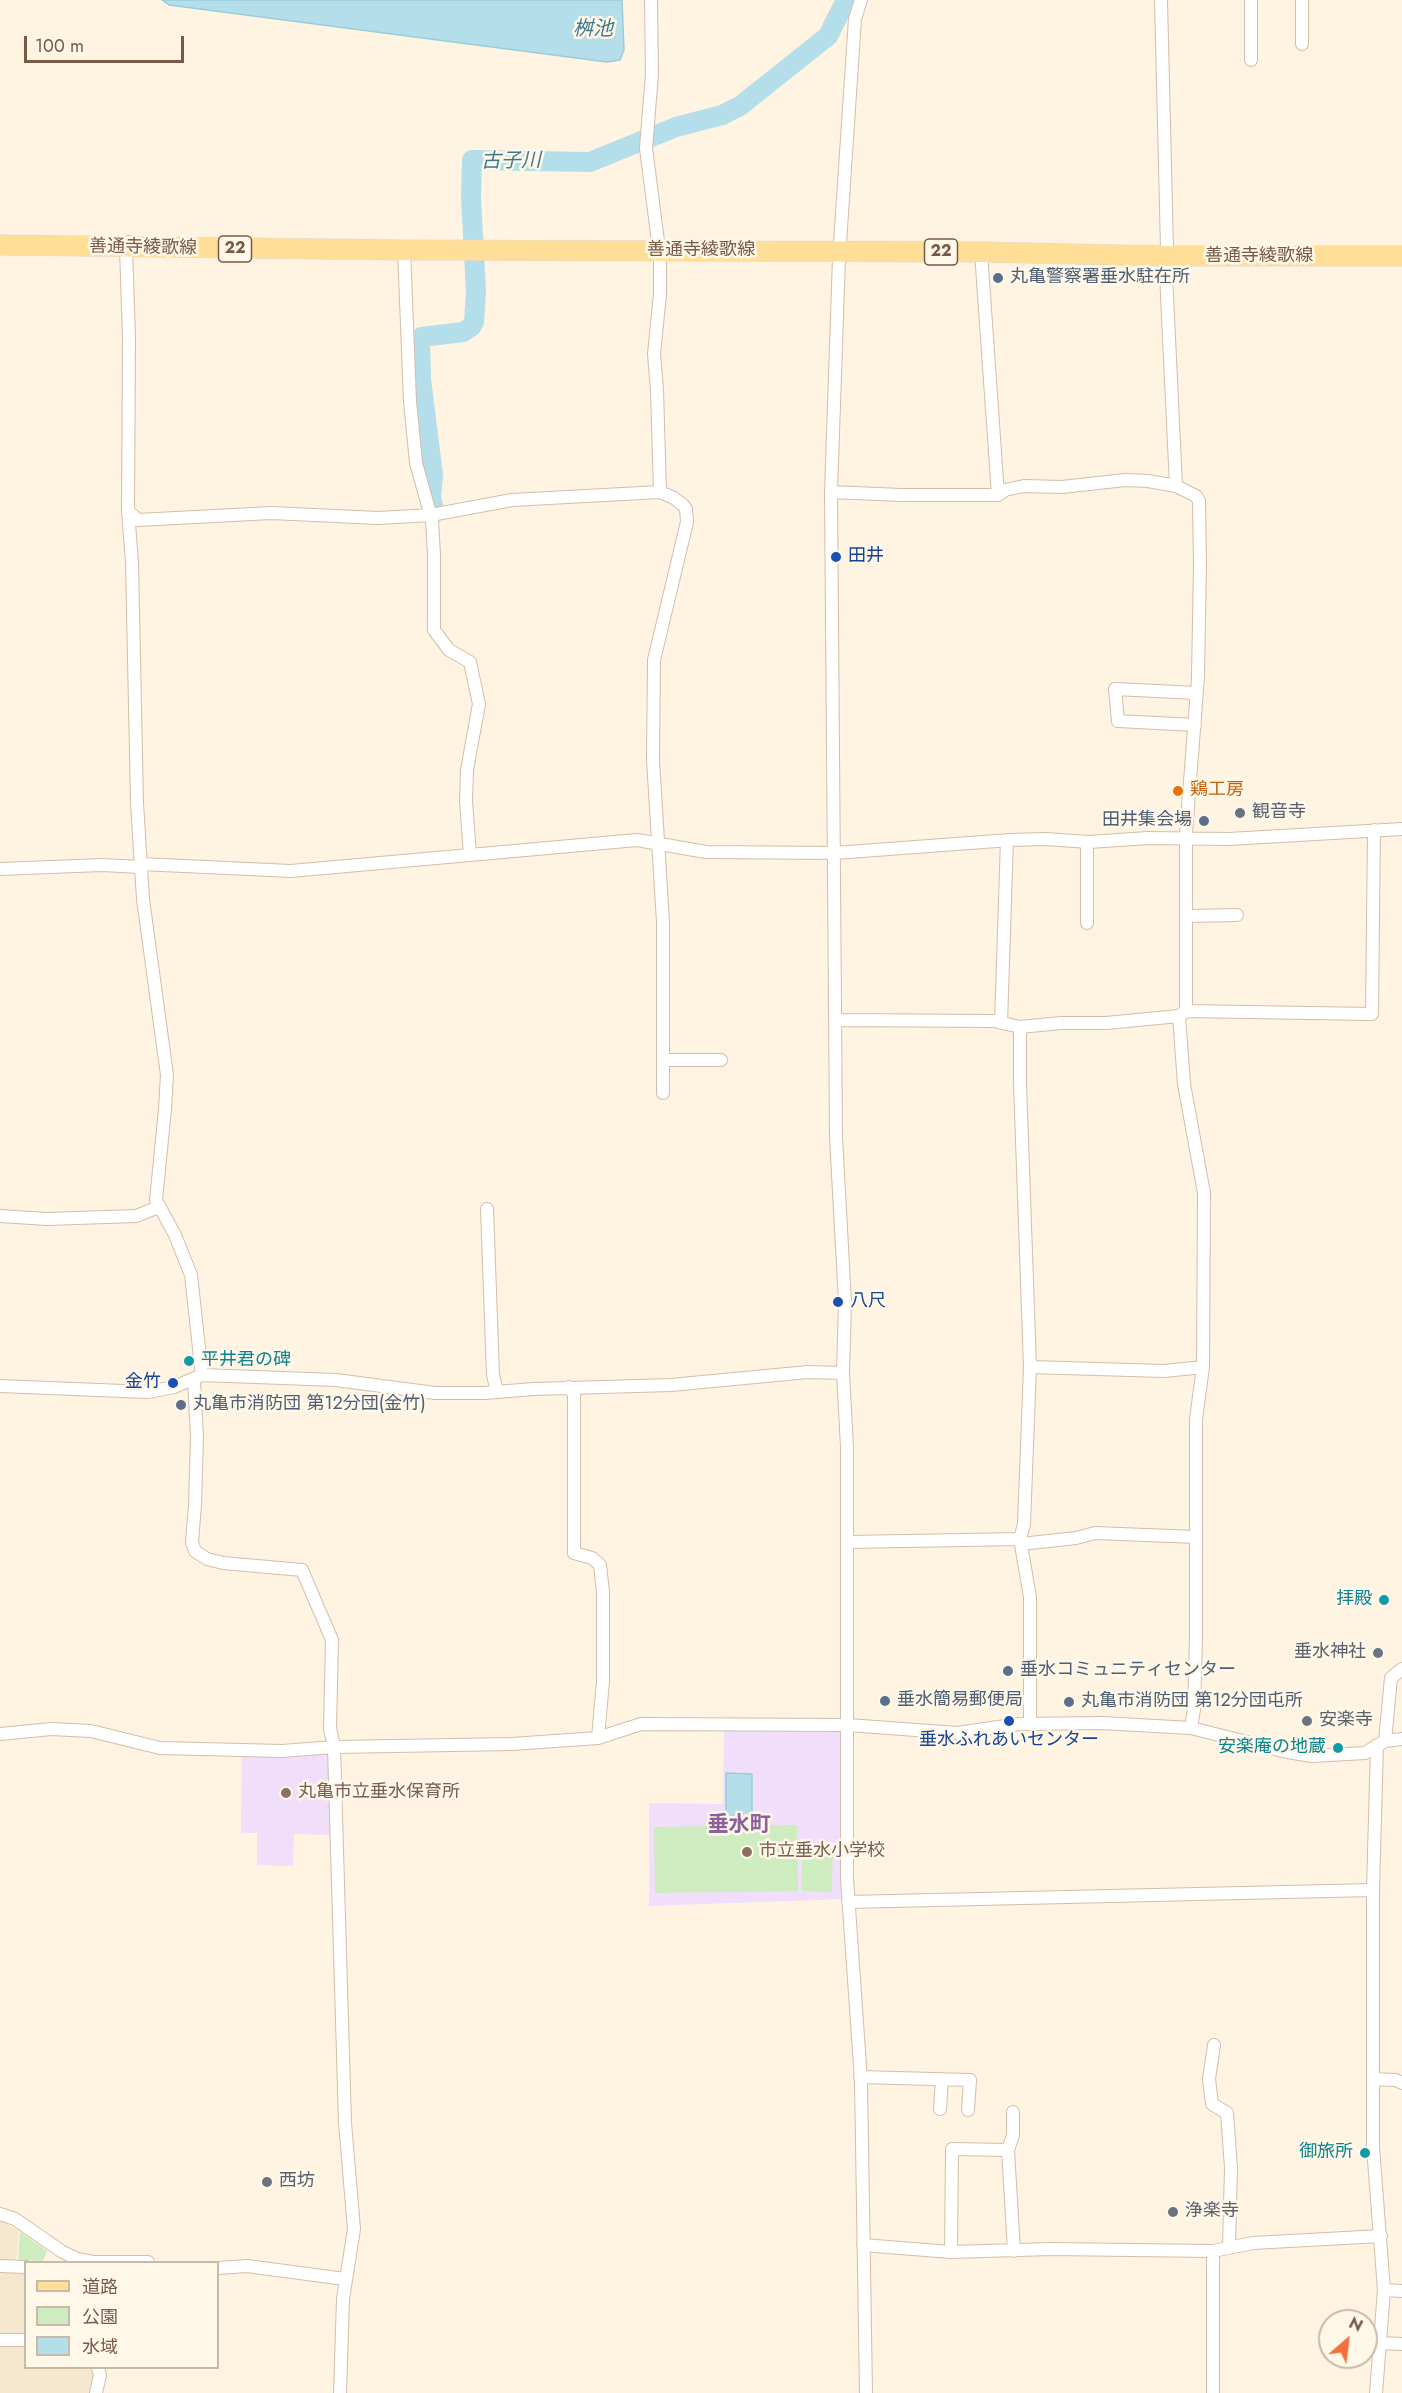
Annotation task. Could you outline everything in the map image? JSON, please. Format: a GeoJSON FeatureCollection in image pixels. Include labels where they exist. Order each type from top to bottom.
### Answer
{"type":"FeatureCollection","features":[{"type":"Feature","properties":{"kind":"main road","name":"善通寺綾歌線"},"geometry":{"type":"LineString","coordinates":[[0,245],[128,244],[475,251],[660,250],[981,252],[1162,256],[1402,256]]}},
{"type":"Feature","properties":{"kind":"street"},"geometry":{"type":"LineString","coordinates":[[651,0],[652,74],[646,148],[660,250],[660,294],[654,354],[660,492]]}},
{"type":"Feature","properties":{"kind":"street"},"geometry":{"type":"LineString","coordinates":[[861,0],[855,28],[841,252],[831,492],[836,1157],[845,1302],[843,1373],[847,1447],[848,1902],[860,2077],[866,2393]]}},
{"type":"Feature","properties":{"kind":"street"},"geometry":{"type":"LineString","coordinates":[[1161,0],[1167,249],[1162,256],[1166,274],[1176,486]]}},
{"type":"Feature","properties":{"kind":"street"},"geometry":{"type":"LineString","coordinates":[[1251,0],[1251,60]]}},
{"type":"Feature","properties":{"kind":"street"},"geometry":{"type":"LineString","coordinates":[[1302,0],[1302,44]]}},
{"type":"Feature","properties":{"kind":"street"},"geometry":{"type":"LineString","coordinates":[[128,244],[128,511],[132,562],[134,737],[141,866],[167,1075],[156,1200],[175,1234],[191,1275],[198,1377],[192,1542],[195,1551],[207,1560],[302,1570],[332,1640],[330,1728],[334,1748],[345,2123],[354,2229],[343,2299],[340,2393]]}},
{"type":"Feature","properties":{"kind":"street"},"geometry":{"type":"LineString","coordinates":[[404,250],[410,401],[416,463],[431,514],[434,555],[434,630],[449,650],[470,662],[479,704],[467,770],[466,801],[470,855]]}},
{"type":"Feature","properties":{"kind":"street"},"geometry":{"type":"LineString","coordinates":[[981,252],[998,495]]}},
{"type":"Feature","properties":{"kind":"street"},"geometry":{"type":"LineString","coordinates":[[831,492],[998,495],[1005,490],[1024,486],[1062,487],[1125,480],[1176,486],[1196,495],[1199,501],[1197,693],[1187,839],[1183,1014],[1184,1084],[1204,1193],[1203,1367],[1196,1419],[1196,1638],[1194,1708],[1191,1728]]}},
{"type":"Feature","properties":{"kind":"street"},"geometry":{"type":"LineString","coordinates":[[128,511],[138,520],[271,513],[378,518],[431,514],[512,500],[660,492],[683,505],[687,522],[654,660],[653,760],[663,922],[663,1093]]}},
{"type":"Feature","properties":{"kind":"street"},"geometry":{"type":"LineString","coordinates":[[1195,725],[1118,721],[1115,689],[1197,693]]}},
{"type":"Feature","properties":{"kind":"street"},"geometry":{"type":"LineString","coordinates":[[0,868],[102,864],[291,871],[637,840],[706,852],[834,853],[1007,840],[1045,839],[1086,842],[1148,838],[1229,839],[1402,829]]}},
{"type":"Feature","properties":{"kind":"street"},"geometry":{"type":"LineString","coordinates":[[836,1020],[994,1021],[1020,1027],[1061,1023],[1106,1023],[1183,1014],[1372,1014],[1374,830]]}},
{"type":"Feature","properties":{"kind":"street"},"geometry":{"type":"LineString","coordinates":[[1001,1023],[1007,840]]}},
{"type":"Feature","properties":{"kind":"street"},"geometry":{"type":"LineString","coordinates":[[1086,842],[1087,923]]}},
{"type":"Feature","properties":{"kind":"street"},"geometry":{"type":"LineString","coordinates":[[1187,916],[1237,915]]}},
{"type":"Feature","properties":{"kind":"street"},"geometry":{"type":"LineString","coordinates":[[1020,1027],[1030,1367],[1024,1524],[1021,1541],[1030,1597],[1030,1724]]}},
{"type":"Feature","properties":{"kind":"street"},"geometry":{"type":"LineString","coordinates":[[663,1060],[721,1060]]}},
{"type":"Feature","properties":{"kind":"street"},"geometry":{"type":"LineString","coordinates":[[0,1216],[47,1219],[135,1216],[159,1207]]}},
{"type":"Feature","properties":{"kind":"street"},"geometry":{"type":"LineString","coordinates":[[487,1209],[493,1375],[497,1391]]}},
{"type":"Feature","properties":{"kind":"street"},"geometry":{"type":"LineString","coordinates":[[1030,1367],[1164,1371],[1203,1367]]}},
{"type":"Feature","properties":{"kind":"street"},"geometry":{"type":"LineString","coordinates":[[0,1386],[148,1392],[174,1387],[198,1377],[336,1380],[435,1393],[484,1393],[568,1387],[671,1385],[808,1372],[843,1373]]}},
{"type":"Feature","properties":{"kind":"street"},"geometry":{"type":"LineString","coordinates":[[568,1387],[574,1394],[574,1553],[592,1558],[600,1565],[603,1592],[603,1681],[598,1738]]}},
{"type":"Feature","properties":{"kind":"street"},"geometry":{"type":"LineString","coordinates":[[847,1542],[1021,1541],[1076,1538],[1095,1533],[1196,1537]]}},
{"type":"Feature","properties":{"kind":"street"},"geometry":{"type":"LineString","coordinates":[[1376,2393],[1384,2290],[1373,2147],[1373,1890],[1381,1743],[1391,1678],[1402,1669]]}},
{"type":"Feature","properties":{"kind":"street"},"geometry":{"type":"LineString","coordinates":[[0,1734],[51,1729],[91,1731],[160,1748],[282,1751],[512,1744],[598,1738],[641,1724],[848,1725],[957,1733],[1030,1724],[1102,1724],[1191,1728],[1312,1756],[1365,1753],[1381,1743],[1402,1739]]}},
{"type":"Feature","properties":{"kind":"street"},"geometry":{"type":"LineString","coordinates":[[848,1902],[1373,1890]]}},
{"type":"Feature","properties":{"kind":"street"},"geometry":{"type":"LineString","coordinates":[[1214,2045],[1209,2079],[1212,2104],[1227,2113],[1231,2168],[1229,2247]]}},
{"type":"Feature","properties":{"kind":"street"},"geometry":{"type":"LineString","coordinates":[[860,2077],[970,2080],[968,2110]]}},
{"type":"Feature","properties":{"kind":"street"},"geometry":{"type":"LineString","coordinates":[[940,2109],[942,2079]]}},
{"type":"Feature","properties":{"kind":"street"},"geometry":{"type":"LineString","coordinates":[[1373,2079],[1396,2080],[1402,2083]]}},
{"type":"Feature","properties":{"kind":"street"},"geometry":{"type":"LineString","coordinates":[[1013,2112],[1013,2135],[1008,2150],[1014,2251]]}},
{"type":"Feature","properties":{"kind":"street"},"geometry":{"type":"LineString","coordinates":[[951,2252],[952,2149],[1008,2150]]}},
{"type":"Feature","properties":{"kind":"street"},"geometry":{"type":"LineString","coordinates":[[0,2214],[15,2219],[76,2261]]}},
{"type":"Feature","properties":{"kind":"street"},"geometry":{"type":"LineString","coordinates":[[863,2245],[951,2252],[1213,2251],[1253,2243],[1381,2236]]}},
{"type":"Feature","properties":{"kind":"street"},"geometry":{"type":"LineString","coordinates":[[1213,2251],[1213,2393]]}},
{"type":"Feature","properties":{"kind":"street"},"geometry":{"type":"LineString","coordinates":[[0,2266],[24,2267]]}},
{"type":"Feature","properties":{"kind":"street"},"geometry":{"type":"LineString","coordinates":[[219,2268],[247,2266],[345,2279]]}},
{"type":"Feature","properties":{"kind":"street"},"geometry":{"type":"LineString","coordinates":[[1384,2290],[1402,2291]]}},
{"type":"Feature","properties":{"kind":"street"},"geometry":{"type":"LineString","coordinates":[[0,2340],[24,2340]]}},
{"type":"Feature","properties":{"kind":"street"},"geometry":{"type":"LineString","coordinates":[[1379,2343],[1402,2344]]}},
{"type":"Feature","properties":{"kind":"street"},"geometry":{"type":"LineString","coordinates":[[96,2393],[100,2374],[99,2369]]}},
{"type":"Feature","properties":{"kind":"shaded area","name":"市立垂水小学校"},"geometry":{"type":"Polygon","coordinates":[[[724,1730],[847,1732],[845,1899],[649,1906],[649,1803],[723,1804],[724,1730]]]}},
{"type":"Feature","properties":{"kind":"shaded area","name":"丸亀市立垂水保育所"},"geometry":{"type":"Polygon","coordinates":[[[242,1752],[331,1754],[330,1835],[294,1834],[293,1866],[257,1865],[257,1833],[241,1833],[242,1752]]]}},
{"type":"Feature","properties":{"kind":"shaded area"},"geometry":{"type":"Polygon","coordinates":[[[0,2221],[19,2231],[16,2261],[0,2260],[0,2221]]]}},
{"type":"Feature","properties":{"kind":"shaded area"},"geometry":{"type":"Polygon","coordinates":[[[0,2269],[24,2270],[24,2335],[0,2335],[0,2269]]]}},
{"type":"Feature","properties":{"kind":"shaded area"},"geometry":{"type":"Polygon","coordinates":[[[0,2344],[24,2345],[24,2369],[95,2369],[92,2393],[0,2393],[0,2344]]]}},
{"type":"Feature","properties":{"kind":"green space"},"geometry":{"type":"Polygon","coordinates":[[[797,1825],[798,1891],[655,1893],[654,1827],[797,1825]]]}},
{"type":"Feature","properties":{"kind":"green space"},"geometry":{"type":"Polygon","coordinates":[[[802,1843],[833,1843],[832,1892],[801,1891],[802,1843]]]}},
{"type":"Feature","properties":{"kind":"green space"},"geometry":{"type":"Polygon","coordinates":[[[20,2232],[47,2251],[43,2261],[18,2260],[20,2232]]]}},
{"type":"Feature","properties":{"kind":"water","name":"桝池"},"geometry":{"type":"Polygon","coordinates":[[[162,0],[622,0],[624,50],[620,60],[607,62],[169,5],[162,0]]]}},
{"type":"Feature","properties":{"kind":"water"},"geometry":{"type":"Polygon","coordinates":[[[726,1773],[752,1774],[752,1820],[726,1820],[726,1773]]]}},
{"type":"Feature","properties":{"kind":"waterway","name":"古子川"},"geometry":{"type":"LineString","coordinates":[[434,510],[431,498],[433,475],[421,379],[420,345],[422,337],[463,332],[474,322],[476,291],[471,198],[472,160],[590,162],[676,127],[722,115],[740,106],[828,36],[846,0]]}},
{"type":"Feature","properties":{"kind":"place","name":"丸亀警察署垂水駐在所"},"geometry":{"type":"Point","coordinates":[998,278]}},
{"type":"Feature","properties":{"kind":"place","name":"田井"},"geometry":{"type":"Point","coordinates":[836,557]}},
{"type":"Feature","properties":{"kind":"place","name":"鶏工房"},"geometry":{"type":"Point","coordinates":[1178,791]}},
{"type":"Feature","properties":{"kind":"place","name":"観音寺"},"geometry":{"type":"Point","coordinates":[1240,813]}},
{"type":"Feature","properties":{"kind":"place","name":"田井集会場"},"geometry":{"type":"Point","coordinates":[1204,821]}},
{"type":"Feature","properties":{"kind":"place","name":"八尺"},"geometry":{"type":"Point","coordinates":[838,1302]}},
{"type":"Feature","properties":{"kind":"place","name":"平井君の碑"},"geometry":{"type":"Point","coordinates":[189,1361]}},
{"type":"Feature","properties":{"kind":"place","name":"金竹"},"geometry":{"type":"Point","coordinates":[173,1383]}},
{"type":"Feature","properties":{"kind":"place","name":"丸亀市消防団 第12分団(金竹)"},"geometry":{"type":"Point","coordinates":[181,1405]}},
{"type":"Feature","properties":{"kind":"place","name":"拝殿"},"geometry":{"type":"Point","coordinates":[1384,1600]}},
{"type":"Feature","properties":{"kind":"place","name":"垂水神社"},"geometry":{"type":"Point","coordinates":[1378,1653]}},
{"type":"Feature","properties":{"kind":"place","name":"垂水コミュニティセンター"},"geometry":{"type":"Point","coordinates":[1008,1671]}},
{"type":"Feature","properties":{"kind":"place","name":"垂水簡易郵便局"},"geometry":{"type":"Point","coordinates":[885,1701]}},
{"type":"Feature","properties":{"kind":"place","name":"丸亀市消防団 第12分団屯所"},"geometry":{"type":"Point","coordinates":[1069,1702]}},
{"type":"Feature","properties":{"kind":"place","name":"垂水ふれあいセンター"},"geometry":{"type":"Point","coordinates":[1009,1721]}},
{"type":"Feature","properties":{"kind":"place","name":"安楽寺"},"geometry":{"type":"Point","coordinates":[1307,1721]}},
{"type":"Feature","properties":{"kind":"place","name":"安楽庵の地蔵"},"geometry":{"type":"Point","coordinates":[1338,1748]}},
{"type":"Feature","properties":{"kind":"place","name":"丸亀市立垂水保育所"},"geometry":{"type":"Point","coordinates":[286,1793]}},
{"type":"Feature","properties":{"kind":"place","name":"市立垂水小学校"},"geometry":{"type":"Point","coordinates":[747,1852]}},
{"type":"Feature","properties":{"kind":"place","name":"御旅所"},"geometry":{"type":"Point","coordinates":[1365,2153]}},
{"type":"Feature","properties":{"kind":"place","name":"西坊"},"geometry":{"type":"Point","coordinates":[267,2182]}},
{"type":"Feature","properties":{"kind":"place","name":"浄楽寺"},"geometry":{"type":"Point","coordinates":[1173,2212]}},
{"type":"Feature","properties":{"kind":"district","name":"垂水町"},"geometry":{"type":"Point","coordinates":[739,1826]}}]}
